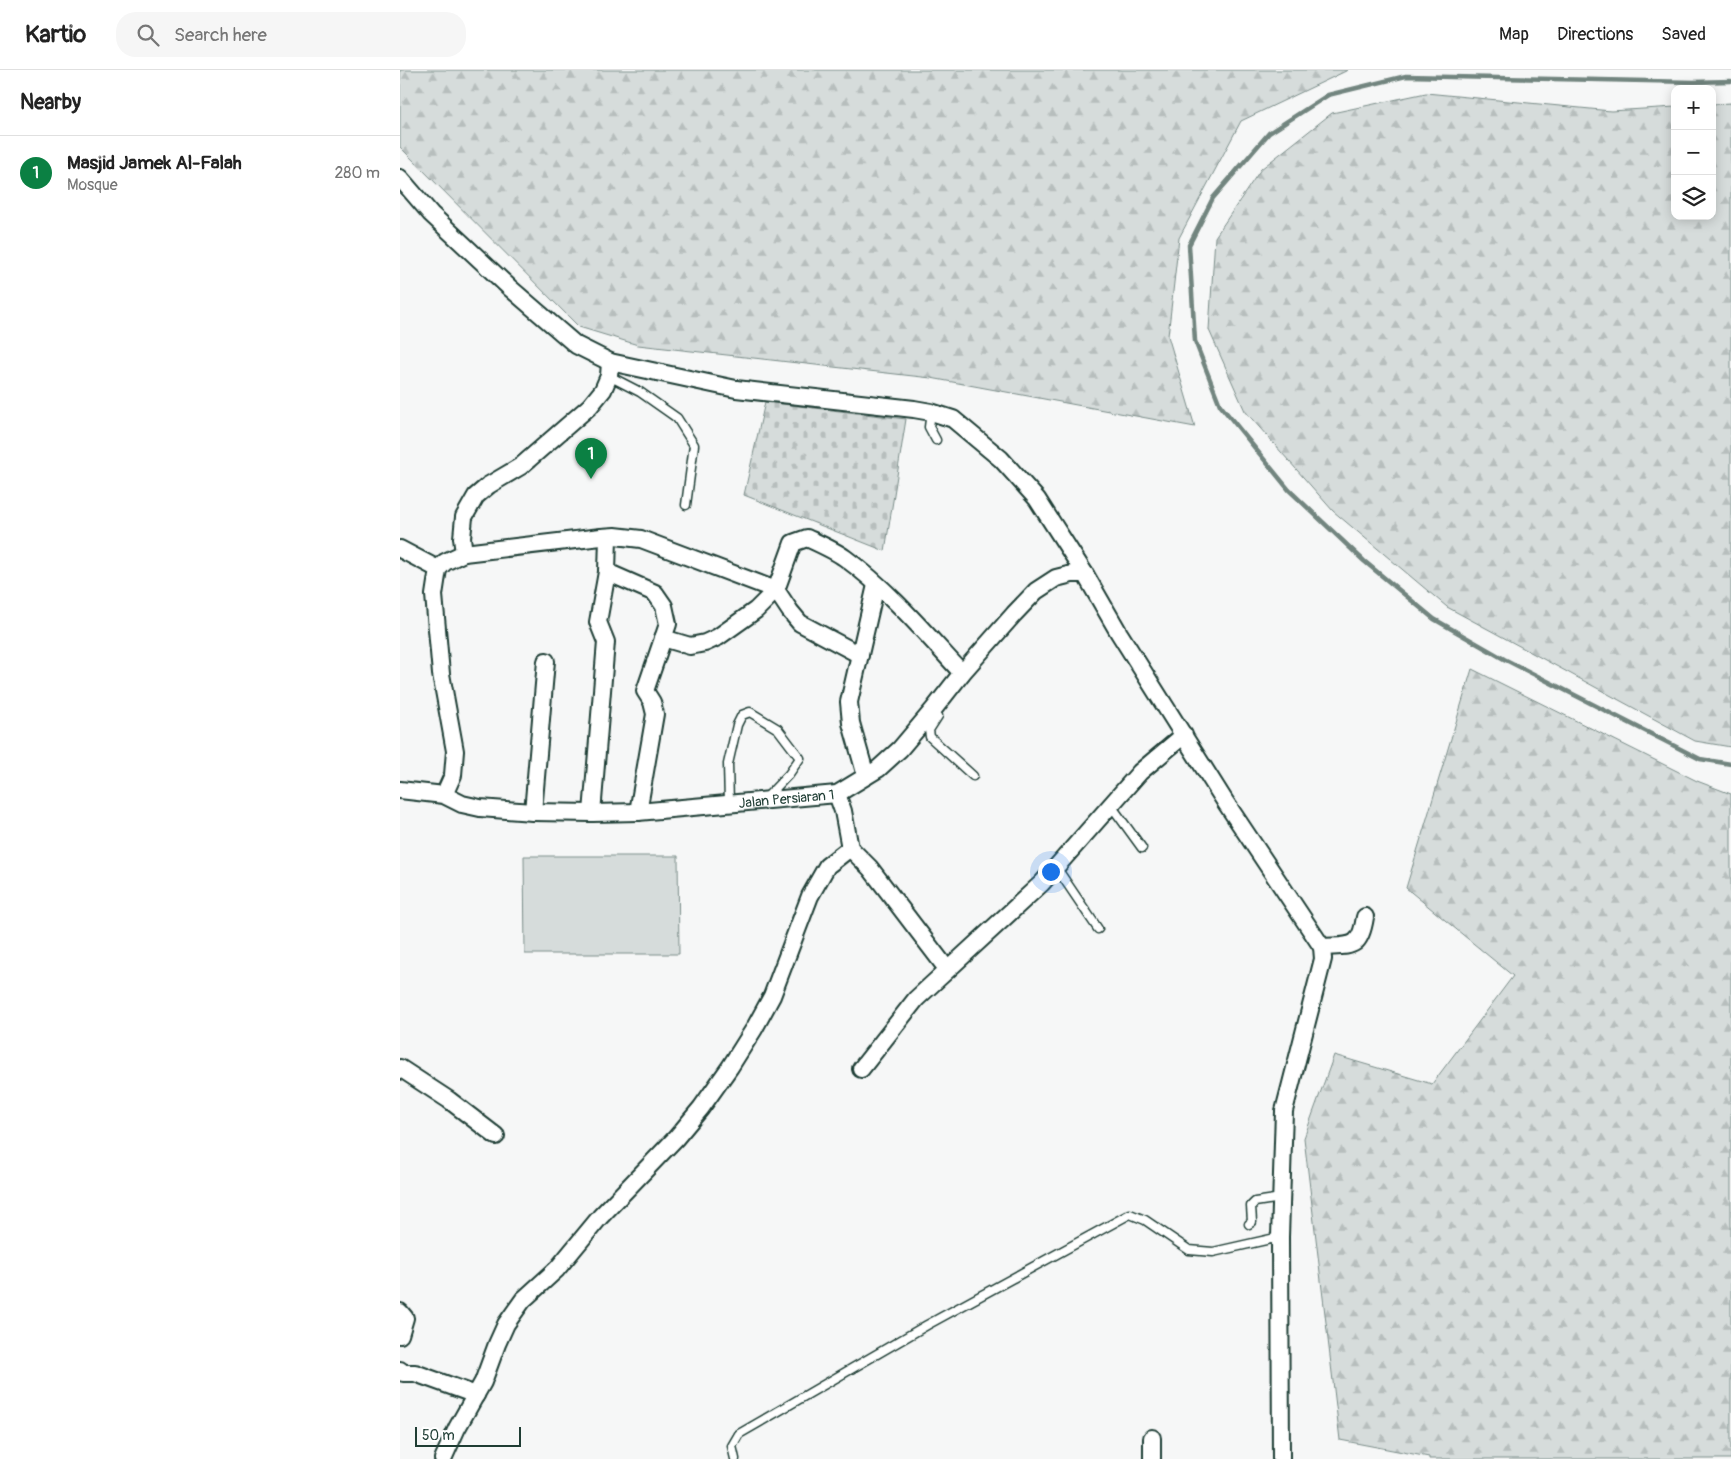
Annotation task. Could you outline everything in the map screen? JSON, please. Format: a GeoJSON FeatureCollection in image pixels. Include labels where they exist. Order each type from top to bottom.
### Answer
{"type":"FeatureCollection","features":[{"type":"Feature","properties":{"kind":"street"},"geometry":{"type":"LineString","coordinates":[[400,178],[431,214],[510,288],[576,345],[610,369],[736,389],[931,412],[952,419],[1001,459],[1037,498],[1226,803],[1322,947],[1323,959],[1284,1111],[1280,1237],[1281,1459]]}},
{"type":"Feature","properties":{"kind":"street"},"geometry":{"type":"LineString","coordinates":[[464,553],[462,538],[464,517],[476,496],[489,485],[521,466],[590,406],[604,390],[610,369]]}},
{"type":"Feature","properties":{"kind":"street"},"geometry":{"type":"LineString","coordinates":[[592,813],[606,642],[598,622],[607,572],[608,536]]}},
{"type":"Feature","properties":{"kind":"street"},"geometry":{"type":"LineString","coordinates":[[444,796],[453,775],[455,751],[441,674],[434,595],[438,569],[444,562],[464,553],[608,536],[641,539],[776,590],[800,623],[860,655]]}},
{"type":"Feature","properties":{"kind":"street"},"geometry":{"type":"LineString","coordinates":[[663,638],[690,646],[705,644],[718,637],[748,615],[776,590],[793,543],[808,538],[844,557],[876,585],[905,611],[962,673]]}},
{"type":"Feature","properties":{"kind":"street"},"geometry":{"type":"LineString","coordinates":[[400,549],[438,569]]}},
{"type":"Feature","properties":{"kind":"street"},"geometry":{"type":"LineString","coordinates":[[607,572],[655,593],[664,606],[668,624],[645,691],[652,702],[655,714],[638,812]]}},
{"type":"Feature","properties":{"kind":"street","name":"Jalan Persiaran 1"},"geometry":{"type":"LineString","coordinates":[[400,790],[444,796],[462,804],[480,808],[533,812],[592,813],[638,812],[837,794],[878,768],[936,713],[962,673],[1036,591],[1056,578],[1072,574],[1085,574]]}},
{"type":"Feature","properties":{"kind":"street"},"geometry":{"type":"LineString","coordinates":[[866,776],[851,723],[849,702],[876,585]]}},
{"type":"Feature","properties":{"kind":"street"},"geometry":{"type":"LineString","coordinates":[[533,812],[546,662]]}},
{"type":"Feature","properties":{"kind":"street"},"geometry":{"type":"LineString","coordinates":[[861,1069],[916,998],[1042,883],[1140,772],[1184,735]]}},
{"type":"Feature","properties":{"kind":"street"},"geometry":{"type":"LineString","coordinates":[[837,794],[843,811],[850,848],[870,868],[948,969]]}},
{"type":"Feature","properties":{"kind":"street"},"geometry":{"type":"LineString","coordinates":[[443,1459],[457,1428],[484,1382],[506,1324],[523,1300],[556,1269],[600,1217],[676,1138],[701,1108],[754,1030],[772,996],[814,889],[827,866],[850,848]]}},
{"type":"Feature","properties":{"kind":"street"},"geometry":{"type":"LineString","coordinates":[[1322,947],[1354,944],[1359,939],[1365,917]]}},
{"type":"Feature","properties":{"kind":"street"},"geometry":{"type":"LineString","coordinates":[[400,1068],[449,1100],[496,1136]]}},
{"type":"Feature","properties":{"kind":"street"},"geometry":{"type":"LineString","coordinates":[[400,1312],[405,1318],[400,1335]]}},
{"type":"Feature","properties":{"kind":"street"},"geometry":{"type":"LineString","coordinates":[[400,1370],[403,1373],[415,1372],[476,1395]]}},
{"type":"Feature","properties":{"kind":"street"},"geometry":{"type":"LineString","coordinates":[[1152,1438],[1152,1459]]}},
{"type":"Feature","properties":{"kind":"lane"},"geometry":{"type":"LineString","coordinates":[[610,369],[677,418],[694,445],[686,505]]}},
{"type":"Feature","properties":{"kind":"lane"},"geometry":{"type":"LineString","coordinates":[[931,412],[928,427],[936,440]]}},
{"type":"Feature","properties":{"kind":"lane"},"geometry":{"type":"LineString","coordinates":[[730,804],[728,764],[742,714],[750,712],[778,730],[800,758],[789,774],[763,802]]}},
{"type":"Feature","properties":{"kind":"lane"},"geometry":{"type":"LineString","coordinates":[[936,713],[929,730],[930,737],[973,776]]}},
{"type":"Feature","properties":{"kind":"lane"},"geometry":{"type":"LineString","coordinates":[[1110,804],[1142,848]]}},
{"type":"Feature","properties":{"kind":"lane"},"geometry":{"type":"LineString","coordinates":[[1056,867],[1098,929]]}},
{"type":"Feature","properties":{"kind":"lane"},"geometry":{"type":"LineString","coordinates":[[1250,1224],[1252,1222],[1251,1206],[1255,1202],[1281,1198]]}},
{"type":"Feature","properties":{"kind":"lane"},"geometry":{"type":"LineString","coordinates":[[735,1459],[732,1446],[739,1434],[927,1325],[1130,1214],[1145,1220],[1190,1250],[1213,1252],[1280,1237]]}},
{"type":"Feature","properties":{"kind":"green space"},"geometry":{"type":"Polygon","coordinates":[[[400,70],[1348,70],[1241,121],[1179,238],[1168,336],[1195,427],[931,378],[638,345],[579,327],[400,147],[400,70]]]}},
{"type":"Feature","properties":{"kind":"green space"},"geometry":{"type":"Polygon","coordinates":[[[1426,93],[1611,111],[1671,107],[1671,220],[1716,220],[1716,104],[1731,103],[1731,747],[1695,741],[1447,607],[1333,511],[1245,411],[1209,330],[1215,237],[1261,169],[1332,113],[1426,93]]]}},
{"type":"Feature","properties":{"kind":"green space"},"geometry":{"type":"Polygon","coordinates":[[[765,402],[906,419],[885,551],[744,495],[765,402]]]}},
{"type":"Feature","properties":{"kind":"green space"},"geometry":{"type":"Polygon","coordinates":[[[1472,669],[1697,781],[1731,794],[1731,1459],[1429,1459],[1429,1457],[1340,1440],[1304,1138],[1334,1055],[1432,1084],[1513,976],[1406,888],[1472,669]]]}},
{"type":"Feature","properties":{"kind":"green space"},"geometry":{"type":"Polygon","coordinates":[[[524,856],[678,856],[679,954],[525,954],[524,856]]]}},
{"type":"Feature","properties":{"kind":"waterway"},"geometry":{"type":"LineString","coordinates":[[1731,81],[1693,82],[1406,76],[1328,95],[1269,133],[1213,198],[1189,245],[1195,341],[1220,405],[1289,490],[1364,561],[1434,619],[1504,659],[1700,759],[1731,764]]}},
{"type":"Feature","properties":{"kind":"place","name":"Masjid Jamek Al-Falah"},"geometry":{"type":"Point","coordinates":[591,479]}}]}
